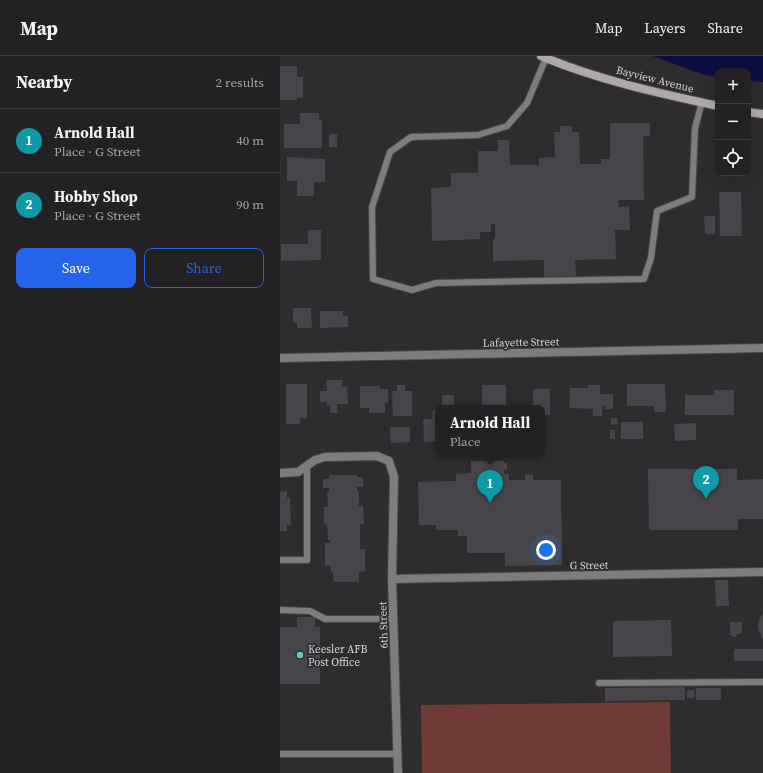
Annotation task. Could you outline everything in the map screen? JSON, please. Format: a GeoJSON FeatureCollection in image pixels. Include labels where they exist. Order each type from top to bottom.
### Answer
{"type":"FeatureCollection","features":[{"type":"Feature","properties":{"kind":"street","name":"Bayview Avenue"},"geometry":{"type":"LineString","coordinates":[[543,57],[562,65],[654,93],[715,105]]}},
{"type":"Feature","properties":{"kind":"street"},"geometry":{"type":"LineString","coordinates":[[751,112],[763,114]]}},
{"type":"Feature","properties":{"kind":"street","name":"Lafayette Street"},"geometry":{"type":"LineString","coordinates":[[280,358],[763,348]]}},
{"type":"Feature","properties":{"kind":"street","name":"6th Street"},"geometry":{"type":"LineString","coordinates":[[307,466],[315,460],[325,457],[377,456],[389,461],[394,477],[392,579],[398,773]]}},
{"type":"Feature","properties":{"kind":"street"},"geometry":{"type":"LineString","coordinates":[[280,473],[298,472],[307,466]]}},
{"type":"Feature","properties":{"kind":"street","name":"G Street"},"geometry":{"type":"LineString","coordinates":[[392,579],[763,572]]}},
{"type":"Feature","properties":{"kind":"lane"},"geometry":{"type":"LineString","coordinates":[[543,57],[527,103],[507,126],[478,135],[411,137],[390,152],[372,207],[373,279],[412,290],[436,283],[644,279],[651,258],[657,211],[692,197],[695,128],[702,102]]}},
{"type":"Feature","properties":{"kind":"lane"},"geometry":{"type":"LineString","coordinates":[[280,560],[307,560],[307,466]]}},
{"type":"Feature","properties":{"kind":"lane"},"geometry":{"type":"LineString","coordinates":[[280,610],[310,611],[326,619],[394,619]]}},
{"type":"Feature","properties":{"kind":"lane"},"geometry":{"type":"LineString","coordinates":[[599,683],[763,682]]}},
{"type":"Feature","properties":{"kind":"lane"},"geometry":{"type":"LineString","coordinates":[[280,754],[397,754]]}},
{"type":"Feature","properties":{"kind":"shaded area"},"geometry":{"type":"Polygon","coordinates":[[[653,56],[763,56],[763,82],[751,81],[751,68],[715,68],[715,77],[704,75],[653,56]]]}},
{"type":"Feature","properties":{"kind":"shaded area"},"geometry":{"type":"Polygon","coordinates":[[[670,702],[671,773],[422,773],[421,705],[670,702]]]}},
{"type":"Feature","properties":{"kind":"building"},"geometry":{"type":"Polygon","coordinates":[[[280,66],[297,66],[297,77],[303,77],[303,98],[297,98],[296,100],[280,100],[280,66]]]}},
{"type":"Feature","properties":{"kind":"building"},"geometry":{"type":"Polygon","coordinates":[[[300,113],[319,113],[319,120],[322,120],[322,148],[284,148],[284,124],[300,124],[300,113]]]}},
{"type":"Feature","properties":{"kind":"building"},"geometry":{"type":"Polygon","coordinates":[[[610,123],[650,123],[650,136],[643,136],[644,200],[618,200],[619,207],[629,206],[630,230],[615,230],[616,259],[575,260],[576,276],[544,277],[544,260],[493,261],[495,224],[491,224],[491,232],[480,232],[480,239],[432,241],[431,188],[451,187],[451,173],[478,173],[478,151],[498,151],[498,140],[509,140],[510,165],[539,165],[539,158],[555,157],[554,132],[560,132],[560,126],[572,126],[572,132],[579,132],[580,164],[601,164],[601,159],[610,159],[610,123]]]}},
{"type":"Feature","properties":{"kind":"building"},"geometry":{"type":"Polygon","coordinates":[[[329,134],[337,134],[337,147],[329,147],[329,134]]]}},
{"type":"Feature","properties":{"kind":"building"},"geometry":{"type":"Polygon","coordinates":[[[287,157],[325,159],[325,182],[314,182],[314,196],[297,196],[297,181],[287,181],[287,157]]]}},
{"type":"Feature","properties":{"kind":"building"},"geometry":{"type":"Polygon","coordinates":[[[719,192],[741,192],[742,236],[720,236],[719,192]]]}},
{"type":"Feature","properties":{"kind":"building"},"geometry":{"type":"Polygon","coordinates":[[[704,216],[715,216],[715,234],[705,234],[704,216]]]}},
{"type":"Feature","properties":{"kind":"building"},"geometry":{"type":"Polygon","coordinates":[[[308,230],[321,230],[321,260],[281,261],[281,244],[308,244],[308,230]]]}},
{"type":"Feature","properties":{"kind":"building"},"geometry":{"type":"Polygon","coordinates":[[[293,308],[311,308],[312,328],[297,328],[297,323],[293,323],[293,308]]]}},
{"type":"Feature","properties":{"kind":"building"},"geometry":{"type":"Polygon","coordinates":[[[320,311],[343,311],[343,316],[348,316],[348,327],[320,328],[320,311]]]}},
{"type":"Feature","properties":{"kind":"building"},"geometry":{"type":"Polygon","coordinates":[[[326,380],[342,380],[342,387],[347,387],[348,404],[337,404],[338,413],[330,413],[330,405],[327,405],[327,402],[320,402],[320,391],[327,391],[326,380]]]}},
{"type":"Feature","properties":{"kind":"building"},"geometry":{"type":"Polygon","coordinates":[[[286,384],[307,384],[307,418],[300,418],[300,424],[286,424],[286,384]]]}},
{"type":"Feature","properties":{"kind":"building"},"geometry":{"type":"Polygon","coordinates":[[[627,384],[665,384],[666,412],[654,412],[654,406],[627,406],[627,384]]]}},
{"type":"Feature","properties":{"kind":"building"},"geometry":{"type":"Polygon","coordinates":[[[397,385],[405,385],[405,391],[412,391],[412,416],[393,416],[392,391],[397,391],[397,385]]]}},
{"type":"Feature","properties":{"kind":"building"},"geometry":{"type":"Polygon","coordinates":[[[482,385],[506,385],[506,405],[482,405],[482,385]]]}},
{"type":"Feature","properties":{"kind":"building"},"geometry":{"type":"Polygon","coordinates":[[[588,385],[600,385],[600,394],[613,394],[613,409],[605,409],[605,406],[602,406],[602,416],[593,416],[593,409],[569,408],[570,388],[588,388],[588,385]]]}},
{"type":"Feature","properties":{"kind":"building"},"geometry":{"type":"Polygon","coordinates":[[[360,386],[380,386],[380,389],[388,389],[388,403],[385,403],[385,413],[369,413],[369,408],[360,408],[360,386]]]}},
{"type":"Feature","properties":{"kind":"building"},"geometry":{"type":"Polygon","coordinates":[[[533,389],[550,389],[550,415],[545,415],[545,405],[533,405],[533,389]]]}},
{"type":"Feature","properties":{"kind":"building"},"geometry":{"type":"Polygon","coordinates":[[[714,390],[734,390],[734,415],[685,415],[685,395],[714,395],[714,390]]]}},
{"type":"Feature","properties":{"kind":"building"},"geometry":{"type":"Polygon","coordinates":[[[442,395],[454,395],[454,405],[442,405],[442,395]]]}},
{"type":"Feature","properties":{"kind":"building"},"geometry":{"type":"Polygon","coordinates":[[[433,410],[435,410],[435,441],[424,442],[423,419],[432,419],[433,410]]]}},
{"type":"Feature","properties":{"kind":"building"},"geometry":{"type":"Polygon","coordinates":[[[611,418],[617,418],[618,424],[611,425],[611,418]]]}},
{"type":"Feature","properties":{"kind":"building"},"geometry":{"type":"Polygon","coordinates":[[[621,422],[643,422],[643,439],[621,439],[621,422]]]}},
{"type":"Feature","properties":{"kind":"building"},"geometry":{"type":"Polygon","coordinates":[[[696,423],[696,440],[675,441],[674,424],[696,423]]]}},
{"type":"Feature","properties":{"kind":"building"},"geometry":{"type":"Polygon","coordinates":[[[390,427],[410,427],[410,442],[391,443],[390,427]]]}},
{"type":"Feature","properties":{"kind":"building"},"geometry":{"type":"Polygon","coordinates":[[[610,430],[615,430],[615,439],[610,439],[610,430]]]}},
{"type":"Feature","properties":{"kind":"building"},"geometry":{"type":"Polygon","coordinates":[[[471,461],[504,461],[504,463],[507,463],[507,470],[504,470],[504,474],[509,474],[509,480],[525,480],[525,475],[533,475],[533,480],[561,480],[562,565],[505,566],[505,553],[467,553],[467,536],[458,536],[458,530],[436,530],[436,525],[419,525],[418,482],[456,481],[456,474],[471,473],[471,461]]]}},
{"type":"Feature","properties":{"kind":"building"},"geometry":{"type":"Polygon","coordinates":[[[648,469],[737,469],[737,480],[763,479],[763,519],[738,519],[738,530],[649,530],[648,469]]]}},
{"type":"Feature","properties":{"kind":"building"},"geometry":{"type":"Polygon","coordinates":[[[329,475],[357,475],[357,477],[363,477],[363,487],[357,487],[357,491],[359,491],[359,506],[363,506],[364,524],[360,524],[360,549],[365,549],[365,571],[359,572],[359,582],[334,582],[331,566],[325,566],[325,543],[330,543],[330,540],[328,540],[327,524],[324,525],[324,507],[328,507],[327,492],[329,492],[329,488],[323,488],[323,479],[329,479],[329,475]]]}},
{"type":"Feature","properties":{"kind":"building"},"geometry":{"type":"Polygon","coordinates":[[[287,491],[287,498],[290,497],[291,525],[287,525],[287,531],[280,531],[280,492],[287,491]]]}},
{"type":"Feature","properties":{"kind":"building"},"geometry":{"type":"Polygon","coordinates":[[[715,580],[728,580],[729,606],[716,606],[715,580]]]}},
{"type":"Feature","properties":{"kind":"building"},"geometry":{"type":"Polygon","coordinates":[[[763,613],[763,639],[759,632],[758,626],[759,620],[763,613]]]}},
{"type":"Feature","properties":{"kind":"building","name":"Keesler AFB Post Office"},"geometry":{"type":"Polygon","coordinates":[[[297,617],[315,617],[315,627],[320,627],[320,684],[280,684],[280,627],[297,627],[297,617]]]}},
{"type":"Feature","properties":{"kind":"building"},"geometry":{"type":"Polygon","coordinates":[[[671,620],[672,656],[613,657],[613,621],[671,620]]]}},
{"type":"Feature","properties":{"kind":"building"},"geometry":{"type":"Polygon","coordinates":[[[730,622],[742,622],[742,633],[736,635],[736,637],[732,637],[732,635],[730,635],[730,622]]]}},
{"type":"Feature","properties":{"kind":"building"},"geometry":{"type":"Polygon","coordinates":[[[734,649],[763,649],[763,661],[734,661],[734,649]]]}},
{"type":"Feature","properties":{"kind":"building"},"geometry":{"type":"Polygon","coordinates":[[[685,687],[685,700],[605,701],[605,688],[685,687]]]}},
{"type":"Feature","properties":{"kind":"building"},"geometry":{"type":"Polygon","coordinates":[[[696,688],[721,688],[721,700],[696,700],[696,688]]]}},
{"type":"Feature","properties":{"kind":"building"},"geometry":{"type":"Polygon","coordinates":[[[687,690],[694,690],[695,698],[687,698],[687,690]]]}},
{"type":"Feature","properties":{"kind":"place","name":"Hobby Shop"},"geometry":{"type":"Point","coordinates":[706,499]}},
{"type":"Feature","properties":{"kind":"place","name":"Arnold Hall"},"geometry":{"type":"Point","coordinates":[490,503]}},
{"type":"Feature","properties":{"kind":"place","name":"Keesler AFB Post Office"},"geometry":{"type":"Point","coordinates":[300,655]}}]}
